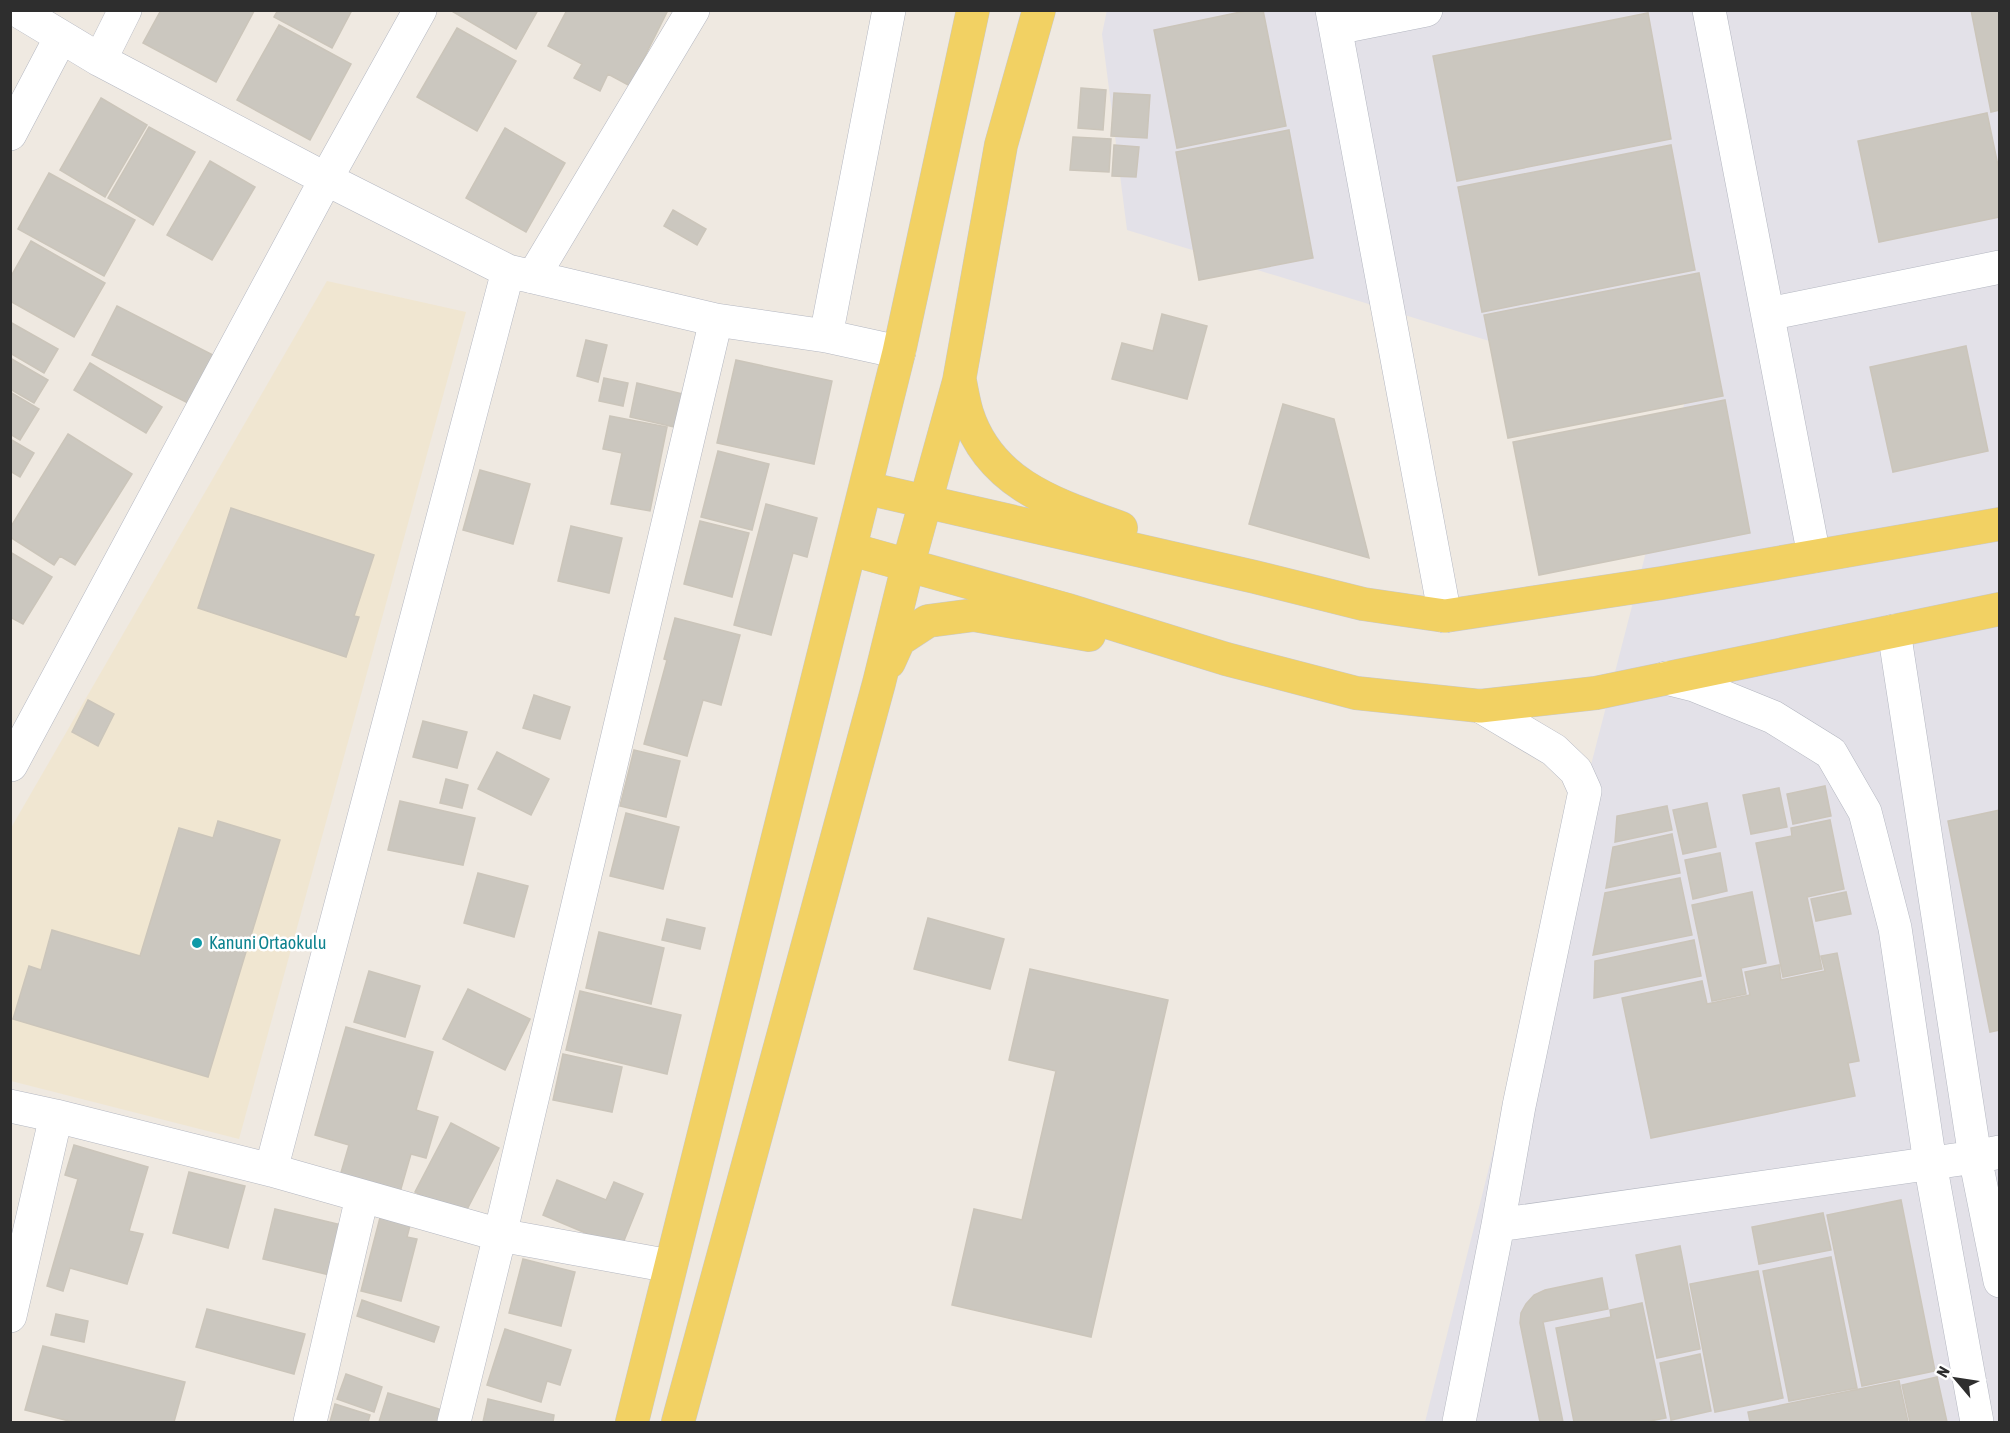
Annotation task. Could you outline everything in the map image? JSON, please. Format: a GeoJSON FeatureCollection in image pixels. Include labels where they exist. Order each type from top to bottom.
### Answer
{"type":"FeatureCollection","features":[{"type":"Feature","properties":{"kind":"main road"},"geometry":{"type":"LineString","coordinates":[[632,1422],[899,352],[973,10]]}},
{"type":"Feature","properties":{"kind":"main road"},"geometry":{"type":"LineString","coordinates":[[678,1422],[959,381],[1001,145],[1039,10]]}},
{"type":"Feature","properties":{"kind":"main road"},"geometry":{"type":"LineString","coordinates":[[959,381],[967,414],[981,444],[1008,476],[1055,504],[1255,577]]}},
{"type":"Feature","properties":{"kind":"main road"},"geometry":{"type":"LineString","coordinates":[[866,488],[1363,604],[1445,616],[1662,583],[2000,524]]}},
{"type":"Feature","properties":{"kind":"main road"},"geometry":{"type":"LineString","coordinates":[[850,549],[1068,610],[1226,659],[1356,693],[1479,706],[1596,693],[2000,609]]}},
{"type":"Feature","properties":{"kind":"main road"},"geometry":{"type":"LineString","coordinates":[[879,683],[899,640],[928,621],[974,615],[1226,659]]}},
{"type":"Feature","properties":{"kind":"street"},"geometry":{"type":"LineString","coordinates":[[17,10],[100,60],[326,179],[520,274],[716,320],[826,336],[899,352]]}},
{"type":"Feature","properties":{"kind":"street"},"geometry":{"type":"LineString","coordinates":[[100,60],[125,10]]}},
{"type":"Feature","properties":{"kind":"street"},"geometry":{"type":"LineString","coordinates":[[11,765],[326,179],[420,10]]}},
{"type":"Feature","properties":{"kind":"street"},"geometry":{"type":"LineString","coordinates":[[271,1170],[520,274],[693,10]]}},
{"type":"Feature","properties":{"kind":"street"},"geometry":{"type":"LineString","coordinates":[[826,336],[889,10]]}},
{"type":"Feature","properties":{"kind":"street"},"geometry":{"type":"LineString","coordinates":[[1426,10],[1334,19],[1445,616]]}},
{"type":"Feature","properties":{"kind":"street"},"geometry":{"type":"LineString","coordinates":[[1709,10],[1814,556]]}},
{"type":"Feature","properties":{"kind":"street"},"geometry":{"type":"LineString","coordinates":[[10,134],[61,37]]}},
{"type":"Feature","properties":{"kind":"street"},"geometry":{"type":"LineString","coordinates":[[1768,314],[2000,267]]}},
{"type":"Feature","properties":{"kind":"street"},"geometry":{"type":"LineString","coordinates":[[454,1422],[716,320]]}},
{"type":"Feature","properties":{"kind":"street"},"geometry":{"type":"LineString","coordinates":[[1894,631],[1987,1154],[2000,1281]]}},
{"type":"Feature","properties":{"kind":"street"},"geometry":{"type":"LineString","coordinates":[[1666,678],[1733,700],[1794,728],[1831,753],[1865,812],[1895,928],[1930,1163],[1977,1422]]}},
{"type":"Feature","properties":{"kind":"street"},"geometry":{"type":"LineString","coordinates":[[1459,1422],[1519,1106],[1585,791],[1576,771],[1554,750],[1479,706]]}},
{"type":"Feature","properties":{"kind":"street"},"geometry":{"type":"LineString","coordinates":[[10,1106],[271,1170],[500,1235],[670,1266]]}},
{"type":"Feature","properties":{"kind":"street"},"geometry":{"type":"LineString","coordinates":[[10,1316],[56,1116]]}},
{"type":"Feature","properties":{"kind":"street"},"geometry":{"type":"LineString","coordinates":[[1498,1225],[1987,1154]]}},
{"type":"Feature","properties":{"kind":"street"},"geometry":{"type":"LineString","coordinates":[[310,1422],[362,1197]]}},
{"type":"Feature","properties":{"kind":"shaded area"},"geometry":{"type":"Polygon","coordinates":[[[1107,10],[1999,11],[1999,1422],[1425,1422],[1685,401],[1127,230],[1102,34],[1107,10]]]}},
{"type":"Feature","properties":{"kind":"shaded area"},"geometry":{"type":"Polygon","coordinates":[[[327,281],[466,312],[239,1139],[11,1081],[11,828],[327,281]]]}},
{"type":"Feature","properties":{"kind":"building"},"geometry":{"type":"Polygon","coordinates":[[[161,10],[254,11],[216,82],[143,43],[161,10]]]}},
{"type":"Feature","properties":{"kind":"building"},"geometry":{"type":"Polygon","coordinates":[[[278,10],[352,10],[332,48],[274,17],[278,10]]]}},
{"type":"Feature","properties":{"kind":"building"},"geometry":{"type":"Polygon","coordinates":[[[450,10],[538,10],[516,49],[450,10]]]}},
{"type":"Feature","properties":{"kind":"building"},"geometry":{"type":"Polygon","coordinates":[[[567,10],[668,10],[630,86],[608,74],[600,91],[574,78],[582,64],[548,46],[567,10]]]}},
{"type":"Feature","properties":{"kind":"building"},"geometry":{"type":"Polygon","coordinates":[[[1250,10],[1263,10],[1286,126],[1177,148],[1154,30],[1250,10]]]}},
{"type":"Feature","properties":{"kind":"building"},"geometry":{"type":"Polygon","coordinates":[[[1971,10],[2000,10],[2000,110],[1991,112],[1971,10]]]}},
{"type":"Feature","properties":{"kind":"building"},"geometry":{"type":"Polygon","coordinates":[[[1648,13],[1671,139],[1457,181],[1433,56],[1648,13]]]}},
{"type":"Feature","properties":{"kind":"building"},"geometry":{"type":"Polygon","coordinates":[[[279,25],[351,64],[310,140],[237,100],[279,25]]]}},
{"type":"Feature","properties":{"kind":"building"},"geometry":{"type":"Polygon","coordinates":[[[457,28],[516,61],[477,131],[417,97],[457,28]]]}},
{"type":"Feature","properties":{"kind":"building"},"geometry":{"type":"Polygon","coordinates":[[[1081,88],[1106,90],[1103,130],[1078,128],[1081,88]]]}},
{"type":"Feature","properties":{"kind":"building"},"geometry":{"type":"Polygon","coordinates":[[[1114,93],[1150,95],[1147,138],[1111,136],[1114,93]]]}},
{"type":"Feature","properties":{"kind":"building"},"geometry":{"type":"Polygon","coordinates":[[[101,98],[147,125],[105,197],[60,170],[101,98]]]}},
{"type":"Feature","properties":{"kind":"building"},"geometry":{"type":"Polygon","coordinates":[[[1987,113],[2000,175],[2000,217],[1879,242],[1858,141],[1987,113]]]}},
{"type":"Feature","properties":{"kind":"building"},"geometry":{"type":"Polygon","coordinates":[[[149,127],[195,152],[153,225],[108,198],[149,127]]]}},
{"type":"Feature","properties":{"kind":"building"},"geometry":{"type":"Polygon","coordinates":[[[505,128],[565,163],[526,232],[466,198],[505,128]]]}},
{"type":"Feature","properties":{"kind":"building"},"geometry":{"type":"Polygon","coordinates":[[[1289,130],[1313,258],[1199,280],[1176,152],[1289,130]]]}},
{"type":"Feature","properties":{"kind":"building"},"geometry":{"type":"Polygon","coordinates":[[[1073,137],[1111,139],[1109,172],[1070,170],[1073,137]]]}},
{"type":"Feature","properties":{"kind":"building"},"geometry":{"type":"Polygon","coordinates":[[[1114,145],[1139,147],[1136,177],[1112,176],[1114,145]]]}},
{"type":"Feature","properties":{"kind":"building"},"geometry":{"type":"Polygon","coordinates":[[[1671,145],[1695,270],[1482,312],[1458,187],[1671,145]]]}},
{"type":"Feature","properties":{"kind":"building"},"geometry":{"type":"Polygon","coordinates":[[[210,161],[255,187],[212,260],[167,235],[210,161]]]}},
{"type":"Feature","properties":{"kind":"building"},"geometry":{"type":"Polygon","coordinates":[[[49,173],[135,220],[104,276],[18,229],[49,173]]]}},
{"type":"Feature","properties":{"kind":"building"},"geometry":{"type":"Polygon","coordinates":[[[673,210],[706,229],[697,245],[664,226],[673,210]]]}},
{"type":"Feature","properties":{"kind":"building"},"geometry":{"type":"Polygon","coordinates":[[[31,241],[105,283],[74,337],[10,301],[10,278],[31,241]]]}},
{"type":"Feature","properties":{"kind":"building"},"geometry":{"type":"Polygon","coordinates":[[[1699,273],[1723,396],[1508,438],[1484,315],[1699,273]]]}},
{"type":"Feature","properties":{"kind":"building"},"geometry":{"type":"Polygon","coordinates":[[[117,306],[213,355],[188,403],[92,355],[117,306]]]}},
{"type":"Feature","properties":{"kind":"building"},"geometry":{"type":"Polygon","coordinates":[[[1162,314],[1207,326],[1187,399],[1112,379],[1122,343],[1153,351],[1162,314]]]}},
{"type":"Feature","properties":{"kind":"building"},"geometry":{"type":"Polygon","coordinates":[[[10,322],[58,349],[44,373],[10,353],[10,322]]]}},
{"type":"Feature","properties":{"kind":"building"},"geometry":{"type":"Polygon","coordinates":[[[586,340],[607,345],[598,382],[577,376],[586,340]]]}},
{"type":"Feature","properties":{"kind":"building"},"geometry":{"type":"Polygon","coordinates":[[[1966,346],[1988,451],[1893,472],[1870,367],[1966,346]]]}},
{"type":"Feature","properties":{"kind":"building"},"geometry":{"type":"Polygon","coordinates":[[[10,358],[48,380],[34,403],[10,389],[10,358]]]}},
{"type":"Feature","properties":{"kind":"building"},"geometry":{"type":"Polygon","coordinates":[[[736,360],[832,381],[814,464],[717,443],[736,360]]]}},
{"type":"Feature","properties":{"kind":"building"},"geometry":{"type":"Polygon","coordinates":[[[90,363],[162,407],[146,433],[74,390],[90,363]]]}},
{"type":"Feature","properties":{"kind":"building"},"geometry":{"type":"Polygon","coordinates":[[[604,378],[628,383],[623,406],[599,401],[604,378]]]}},
{"type":"Feature","properties":{"kind":"building"},"geometry":{"type":"Polygon","coordinates":[[[637,383],[687,395],[679,428],[630,417],[637,383]]]}},
{"type":"Feature","properties":{"kind":"building"},"geometry":{"type":"Polygon","coordinates":[[[10,392],[39,409],[20,440],[10,434],[10,392]]]}},
{"type":"Feature","properties":{"kind":"building"},"geometry":{"type":"Polygon","coordinates":[[[1725,400],[1750,533],[1539,575],[1513,442],[1725,400]]]}},
{"type":"Feature","properties":{"kind":"building"},"geometry":{"type":"Polygon","coordinates":[[[1283,404],[1334,419],[1369,558],[1249,524],[1283,404]]]}},
{"type":"Feature","properties":{"kind":"building"},"geometry":{"type":"Polygon","coordinates":[[[610,416],[667,427],[650,511],[611,504],[622,453],[603,449],[610,416]]]}},
{"type":"Feature","properties":{"kind":"building"},"geometry":{"type":"Polygon","coordinates":[[[68,434],[132,474],[75,565],[60,556],[54,565],[10,537],[10,528],[68,434]]]}},
{"type":"Feature","properties":{"kind":"building"},"geometry":{"type":"Polygon","coordinates":[[[10,439],[34,453],[20,477],[10,471],[10,439]]]}},
{"type":"Feature","properties":{"kind":"building"},"geometry":{"type":"Polygon","coordinates":[[[718,451],[769,464],[752,530],[701,517],[718,451]]]}},
{"type":"Feature","properties":{"kind":"building"},"geometry":{"type":"Polygon","coordinates":[[[480,470],[530,484],[513,544],[463,530],[480,470]]]}},
{"type":"Feature","properties":{"kind":"building"},"geometry":{"type":"Polygon","coordinates":[[[766,504],[817,518],[807,557],[793,553],[771,635],[734,625],[766,504]]]}},
{"type":"Feature","properties":{"kind":"building"},"geometry":{"type":"Polygon","coordinates":[[[231,508],[374,555],[354,616],[359,617],[346,657],[198,608],[231,508]]]}},
{"type":"Feature","properties":{"kind":"building"},"geometry":{"type":"Polygon","coordinates":[[[700,521],[749,533],[732,597],[684,584],[700,521]]]}},
{"type":"Feature","properties":{"kind":"building"},"geometry":{"type":"Polygon","coordinates":[[[571,526],[622,538],[609,593],[558,581],[571,526]]]}},
{"type":"Feature","properties":{"kind":"building"},"geometry":{"type":"Polygon","coordinates":[[[10,552],[52,577],[23,624],[10,617],[10,552]]]}},
{"type":"Feature","properties":{"kind":"building"},"geometry":{"type":"Polygon","coordinates":[[[675,618],[740,635],[721,705],[703,700],[687,756],[644,744],[667,660],[664,659],[675,618]]]}},
{"type":"Feature","properties":{"kind":"building"},"geometry":{"type":"Polygon","coordinates":[[[534,695],[570,707],[560,739],[523,728],[534,695]]]}},
{"type":"Feature","properties":{"kind":"building"},"geometry":{"type":"Polygon","coordinates":[[[88,700],[114,714],[98,746],[72,732],[88,700]]]}},
{"type":"Feature","properties":{"kind":"building"},"geometry":{"type":"Polygon","coordinates":[[[423,721],[467,732],[457,768],[413,757],[423,721]]]}},
{"type":"Feature","properties":{"kind":"building"},"geometry":{"type":"Polygon","coordinates":[[[634,750],[680,761],[666,817],[620,806],[634,750]]]}},
{"type":"Feature","properties":{"kind":"building"},"geometry":{"type":"Polygon","coordinates":[[[497,752],[549,779],[531,815],[478,789],[497,752]]]}},
{"type":"Feature","properties":{"kind":"building"},"geometry":{"type":"Polygon","coordinates":[[[446,779],[468,785],[462,808],[440,803],[446,779]]]}},
{"type":"Feature","properties":{"kind":"building"},"geometry":{"type":"Polygon","coordinates":[[[1825,786],[1831,816],[1793,824],[1787,794],[1825,786]]]}},
{"type":"Feature","properties":{"kind":"building"},"geometry":{"type":"Polygon","coordinates":[[[1779,788],[1787,827],[1751,834],[1743,795],[1779,788]]]}},
{"type":"Feature","properties":{"kind":"building"},"geometry":{"type":"Polygon","coordinates":[[[400,801],[475,818],[463,865],[388,850],[400,801]]]}},
{"type":"Feature","properties":{"kind":"building"},"geometry":{"type":"Polygon","coordinates":[[[1707,803],[1716,847],[1683,854],[1673,810],[1707,803]]]}},
{"type":"Feature","properties":{"kind":"building"},"geometry":{"type":"Polygon","coordinates":[[[1667,806],[1672,830],[1615,842],[1617,816],[1667,806]]]}},
{"type":"Feature","properties":{"kind":"building"},"geometry":{"type":"Polygon","coordinates":[[[2000,810],[2000,1030],[1990,1032],[1948,821],[2000,810]]]}},
{"type":"Feature","properties":{"kind":"building"},"geometry":{"type":"Polygon","coordinates":[[[626,813],[679,827],[663,889],[610,876],[626,813]]]}},
{"type":"Feature","properties":{"kind":"building"},"geometry":{"type":"Polygon","coordinates":[[[1830,820],[1844,889],[1807,897],[1822,969],[1783,977],[1756,843],[1792,836],[1791,828],[1830,820]]]}},
{"type":"Feature","properties":{"kind":"building","name":"Kanuni Ortaokulu"},"geometry":{"type":"Polygon","coordinates":[[[218,821],[280,840],[208,1077],[13,1019],[29,966],[41,970],[52,930],[140,956],[179,828],[213,838],[218,821]]]}},
{"type":"Feature","properties":{"kind":"building"},"geometry":{"type":"Polygon","coordinates":[[[1672,834],[1680,873],[1606,888],[1613,847],[1672,834]]]}},
{"type":"Feature","properties":{"kind":"building"},"geometry":{"type":"Polygon","coordinates":[[[1720,853],[1727,891],[1693,899],[1685,860],[1720,853]]]}},
{"type":"Feature","properties":{"kind":"building"},"geometry":{"type":"Polygon","coordinates":[[[478,873],[528,886],[514,937],[464,923],[478,873]]]}},
{"type":"Feature","properties":{"kind":"building"},"geometry":{"type":"Polygon","coordinates":[[[1680,878],[1692,935],[1593,955],[1605,893],[1680,878]]]}},
{"type":"Feature","properties":{"kind":"building"},"geometry":{"type":"Polygon","coordinates":[[[1752,892],[1766,963],[1741,968],[1746,994],[1712,1001],[1692,905],[1752,892]]]}},
{"type":"Feature","properties":{"kind":"building"},"geometry":{"type":"Polygon","coordinates":[[[1846,892],[1851,914],[1816,921],[1811,899],[1846,892]]]}},
{"type":"Feature","properties":{"kind":"building"},"geometry":{"type":"Polygon","coordinates":[[[928,918],[1004,939],[990,989],[914,969],[928,918]]]}},
{"type":"Feature","properties":{"kind":"building"},"geometry":{"type":"Polygon","coordinates":[[[667,919],[705,928],[700,949],[662,940],[667,919]]]}},
{"type":"Feature","properties":{"kind":"building"},"geometry":{"type":"Polygon","coordinates":[[[599,932],[664,948],[651,1004],[586,988],[599,932]]]}},
{"type":"Feature","properties":{"kind":"building"},"geometry":{"type":"Polygon","coordinates":[[[1694,940],[1701,976],[1594,998],[1595,961],[1694,940]]]}},
{"type":"Feature","properties":{"kind":"building"},"geometry":{"type":"Polygon","coordinates":[[[1837,953],[1859,1061],[1848,1063],[1855,1096],[1651,1138],[1622,998],[1702,981],[1707,1004],[1750,995],[1745,972],[1779,965],[1781,980],[1825,971],[1821,956],[1837,953]]]}},
{"type":"Feature","properties":{"kind":"building"},"geometry":{"type":"Polygon","coordinates":[[[1030,969],[1168,1000],[1091,1337],[952,1305],[974,1209],[1022,1220],[1056,1071],[1009,1060],[1030,969]]]}},
{"type":"Feature","properties":{"kind":"building"},"geometry":{"type":"Polygon","coordinates":[[[369,971],[420,986],[405,1037],[354,1022],[369,971]]]}},
{"type":"Feature","properties":{"kind":"building"},"geometry":{"type":"Polygon","coordinates":[[[468,989],[530,1019],[505,1070],[443,1039],[468,989]]]}},
{"type":"Feature","properties":{"kind":"building"},"geometry":{"type":"Polygon","coordinates":[[[580,991],[681,1015],[667,1074],[566,1050],[580,991]]]}},
{"type":"Feature","properties":{"kind":"building"},"geometry":{"type":"Polygon","coordinates":[[[346,1027],[433,1052],[416,1110],[438,1117],[426,1158],[411,1154],[400,1192],[340,1176],[349,1145],[315,1135],[346,1027]]]}},
{"type":"Feature","properties":{"kind":"building"},"geometry":{"type":"Polygon","coordinates":[[[563,1054],[622,1067],[612,1112],[553,1100],[563,1054]]]}},
{"type":"Feature","properties":{"kind":"building"},"geometry":{"type":"Polygon","coordinates":[[[451,1123],[499,1148],[463,1217],[415,1192],[451,1123]]]}},
{"type":"Feature","properties":{"kind":"building"},"geometry":{"type":"Polygon","coordinates":[[[74,1145],[148,1167],[129,1231],[143,1234],[127,1284],[70,1268],[63,1291],[47,1286],[78,1179],[65,1175],[74,1145]]]}},
{"type":"Feature","properties":{"kind":"building"},"geometry":{"type":"Polygon","coordinates":[[[189,1172],[245,1186],[228,1248],[173,1233],[189,1172]]]}},
{"type":"Feature","properties":{"kind":"building"},"geometry":{"type":"Polygon","coordinates":[[[557,1180],[606,1200],[614,1182],[643,1194],[621,1248],[543,1215],[557,1180]]]}},
{"type":"Feature","properties":{"kind":"building"},"geometry":{"type":"Polygon","coordinates":[[[1901,1200],[1935,1371],[1862,1386],[1827,1215],[1901,1200]]]}},
{"type":"Feature","properties":{"kind":"building"},"geometry":{"type":"Polygon","coordinates":[[[275,1209],[350,1227],[338,1277],[263,1259],[275,1209]]]}},
{"type":"Feature","properties":{"kind":"building"},"geometry":{"type":"Polygon","coordinates":[[[382,1210],[412,1218],[407,1237],[417,1239],[401,1301],[361,1291],[382,1210]]]}},
{"type":"Feature","properties":{"kind":"building"},"geometry":{"type":"Polygon","coordinates":[[[1823,1213],[1831,1250],[1759,1264],[1752,1227],[1823,1213]]]}},
{"type":"Feature","properties":{"kind":"building"},"geometry":{"type":"Polygon","coordinates":[[[1680,1246],[1700,1349],[1657,1358],[1636,1255],[1680,1246]]]}},
{"type":"Feature","properties":{"kind":"building"},"geometry":{"type":"Polygon","coordinates":[[[1831,1257],[1857,1388],[1789,1401],[1763,1271],[1831,1257]]]}},
{"type":"Feature","properties":{"kind":"building"},"geometry":{"type":"Polygon","coordinates":[[[523,1259],[575,1272],[561,1326],[509,1313],[523,1259]]]}},
{"type":"Feature","properties":{"kind":"building"},"geometry":{"type":"Polygon","coordinates":[[[1758,1271],[1783,1398],[1715,1412],[1690,1284],[1758,1271]]]}},
{"type":"Feature","properties":{"kind":"building"},"geometry":{"type":"Polygon","coordinates":[[[1602,1278],[1608,1309],[1543,1322],[1563,1422],[1540,1422],[1520,1323],[1521,1313],[1534,1295],[1545,1290],[1602,1278]]]}},
{"type":"Feature","properties":{"kind":"building"},"geometry":{"type":"Polygon","coordinates":[[[362,1300],[439,1327],[434,1342],[357,1316],[362,1300]]]}},
{"type":"Feature","properties":{"kind":"building"},"geometry":{"type":"Polygon","coordinates":[[[1642,1303],[1666,1418],[1645,1422],[1574,1422],[1556,1328],[1611,1317],[1610,1310],[1642,1303]]]}},
{"type":"Feature","properties":{"kind":"building"},"geometry":{"type":"Polygon","coordinates":[[[207,1309],[305,1334],[294,1374],[196,1347],[207,1309]]]}},
{"type":"Feature","properties":{"kind":"building"},"geometry":{"type":"Polygon","coordinates":[[[56,1314],[88,1321],[84,1342],[51,1335],[56,1314]]]}},
{"type":"Feature","properties":{"kind":"building"},"geometry":{"type":"Polygon","coordinates":[[[505,1329],[571,1350],[560,1385],[547,1381],[541,1402],[487,1385],[505,1329]]]}},
{"type":"Feature","properties":{"kind":"building"},"geometry":{"type":"Polygon","coordinates":[[[43,1346],[185,1382],[174,1422],[73,1422],[25,1410],[43,1346]]]}},
{"type":"Feature","properties":{"kind":"building"},"geometry":{"type":"Polygon","coordinates":[[[1700,1354],[1711,1411],[1671,1420],[1660,1363],[1700,1354]]]}},
{"type":"Feature","properties":{"kind":"building"},"geometry":{"type":"Polygon","coordinates":[[[346,1374],[382,1387],[374,1412],[337,1399],[346,1374]]]}},
{"type":"Feature","properties":{"kind":"building"},"geometry":{"type":"Polygon","coordinates":[[[1937,1377],[1947,1422],[1910,1422],[1902,1385],[1937,1377]]]}},
{"type":"Feature","properties":{"kind":"building"},"geometry":{"type":"Polygon","coordinates":[[[1899,1381],[1908,1422],[1750,1422],[1748,1412],[1899,1381]]]}},
{"type":"Feature","properties":{"kind":"building"},"geometry":{"type":"Polygon","coordinates":[[[388,1393],[442,1410],[438,1422],[379,1422],[388,1393]]]}},
{"type":"Feature","properties":{"kind":"building"},"geometry":{"type":"Polygon","coordinates":[[[488,1399],[554,1415],[553,1422],[483,1422],[488,1399]]]}},
{"type":"Feature","properties":{"kind":"building"},"geometry":{"type":"Polygon","coordinates":[[[335,1404],[370,1415],[368,1422],[330,1422],[335,1404]]]}},
{"type":"Feature","properties":{"kind":"place","name":"Kanuni Ortaokulu"},"geometry":{"type":"Point","coordinates":[197,943]}}]}
